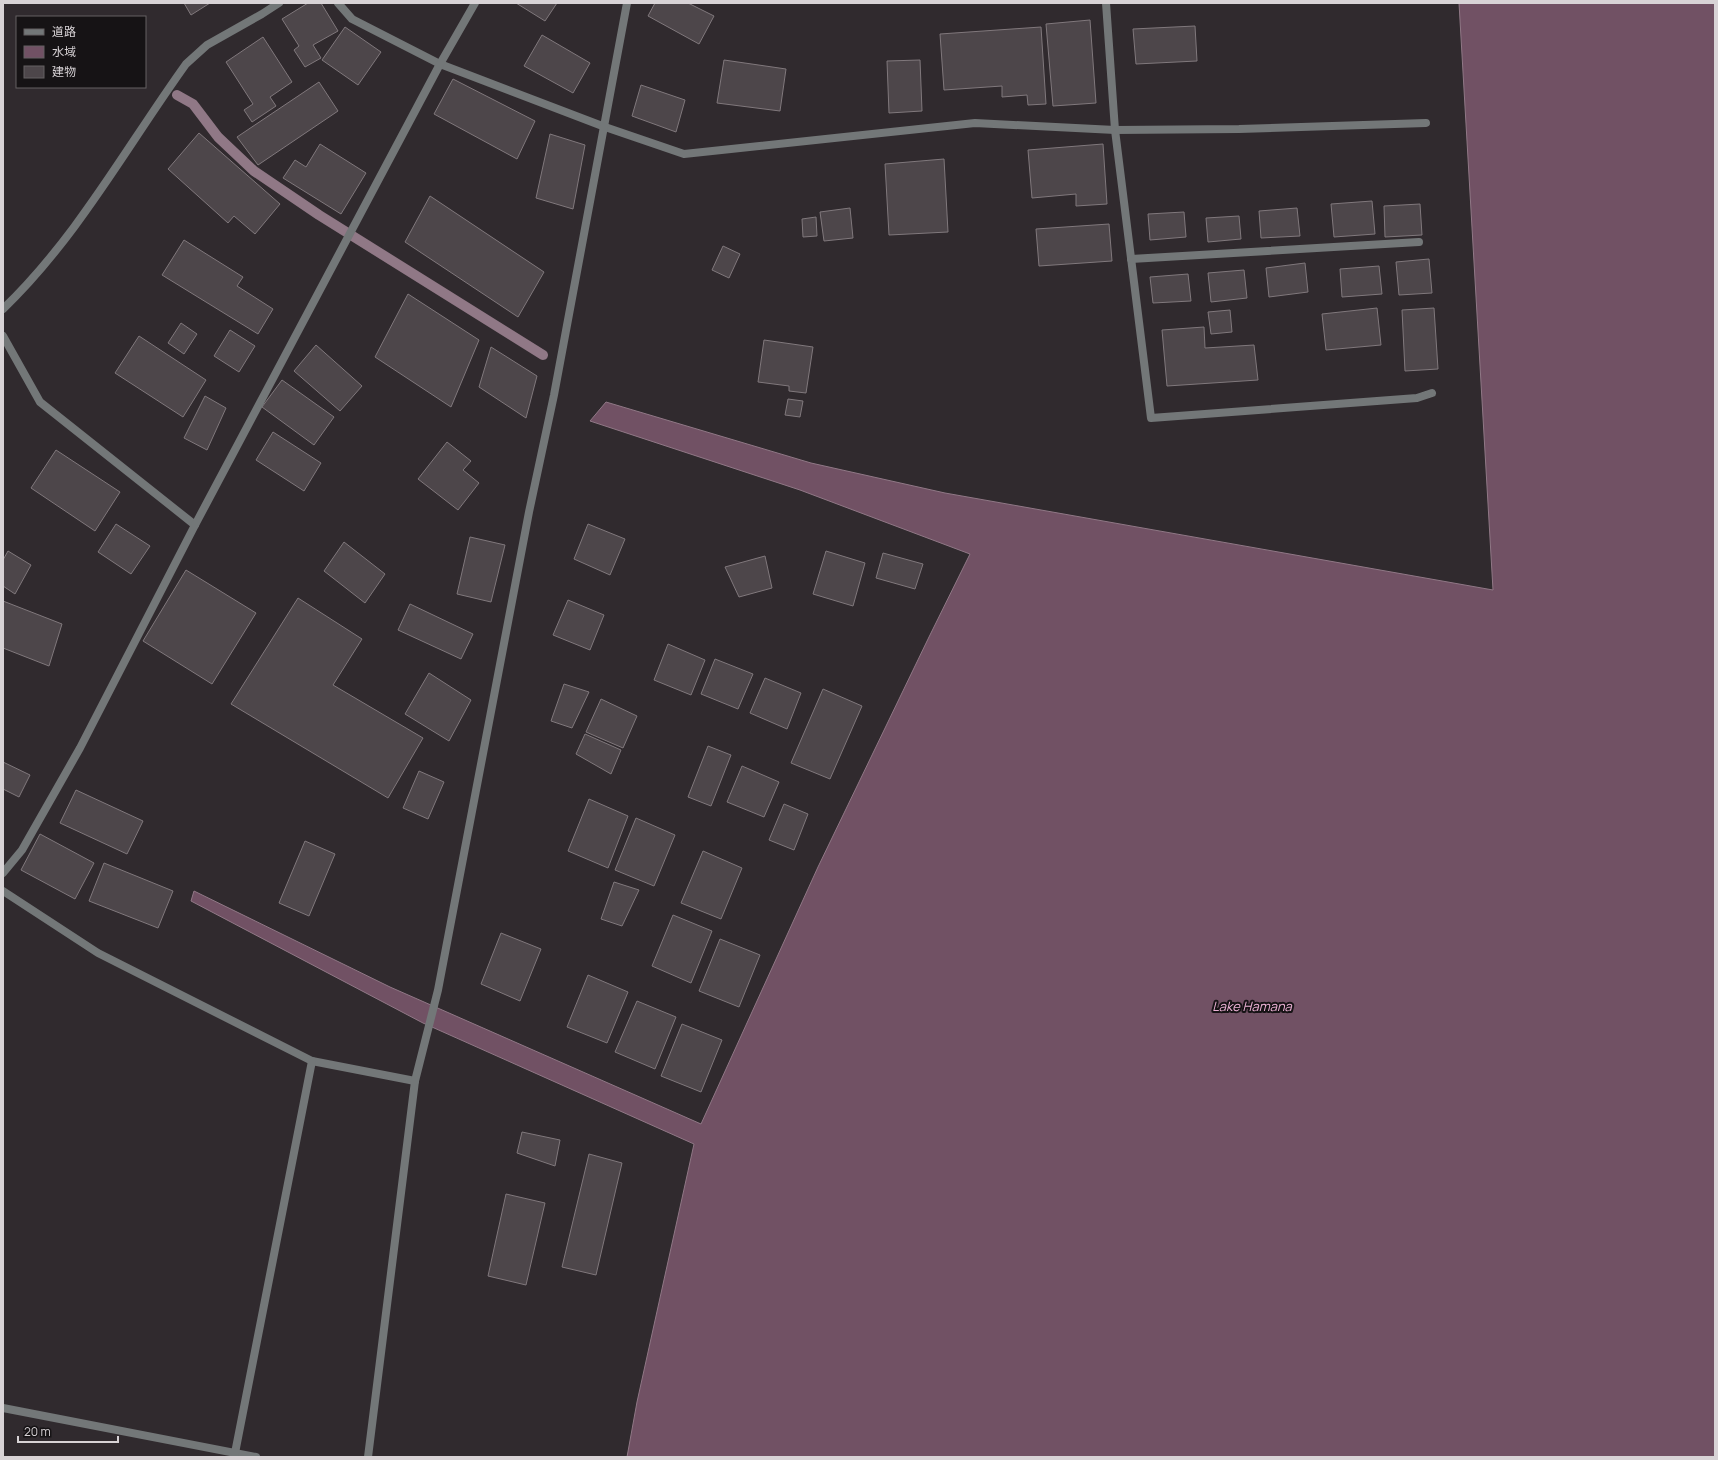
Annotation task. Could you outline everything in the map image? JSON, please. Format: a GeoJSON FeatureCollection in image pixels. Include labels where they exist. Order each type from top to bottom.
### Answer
{"type":"FeatureCollection","features":[{"type":"Feature","properties":{"kind":"street"},"geometry":{"type":"LineString","coordinates":[[3,309],[27,287],[61,245],[186,64],[207,46],[279,3]]}},
{"type":"Feature","properties":{"kind":"street"},"geometry":{"type":"LineString","coordinates":[[338,3],[352,19],[440,64],[604,127],[684,154],[975,123],[1116,130],[1239,129],[1426,123]]}},
{"type":"Feature","properties":{"kind":"street"},"geometry":{"type":"LineString","coordinates":[[3,873],[22,850],[80,748],[344,244],[440,64],[475,3]]}},
{"type":"Feature","properties":{"kind":"street"},"geometry":{"type":"LineString","coordinates":[[368,1457],[415,1081],[438,990],[628,3]]}},
{"type":"Feature","properties":{"kind":"street"},"geometry":{"type":"LineString","coordinates":[[1106,3],[1116,130],[1151,418],[1417,398],[1432,393]]}},
{"type":"Feature","properties":{"kind":"street"},"geometry":{"type":"LineString","coordinates":[[1131,259],[1419,242]]}},
{"type":"Feature","properties":{"kind":"street"},"geometry":{"type":"LineString","coordinates":[[3,336],[40,402],[196,525]]}},
{"type":"Feature","properties":{"kind":"street"},"geometry":{"type":"LineString","coordinates":[[3,891],[98,953],[312,1061],[415,1081]]}},
{"type":"Feature","properties":{"kind":"street"},"geometry":{"type":"LineString","coordinates":[[236,1453],[312,1061]]}},
{"type":"Feature","properties":{"kind":"street"},"geometry":{"type":"LineString","coordinates":[[3,1408],[256,1457]]}},
{"type":"Feature","properties":{"kind":"water","name":"Lake Hamana"},"geometry":{"type":"Polygon","coordinates":[[[1459,3],[1715,3],[1715,1457],[627,1457],[637,1402],[694,1144],[423,1023],[191,901],[194,891],[390,987],[701,1124],[818,867],[970,554],[800,490],[590,421],[606,402],[811,463],[945,493],[1493,590],[1459,3]]]}},
{"type":"Feature","properties":{"kind":"building"},"geometry":{"type":"Polygon","coordinates":[[[184,3],[210,3],[191,15],[184,3]]]}},
{"type":"Feature","properties":{"kind":"building"},"geometry":{"type":"Polygon","coordinates":[[[308,3],[321,3],[338,31],[313,45],[321,58],[305,67],[294,50],[299,46],[282,19],[308,3]]]}},
{"type":"Feature","properties":{"kind":"building"},"geometry":{"type":"Polygon","coordinates":[[[516,3],[557,3],[545,21],[516,3]]]}},
{"type":"Feature","properties":{"kind":"building"},"geometry":{"type":"Polygon","coordinates":[[[655,3],[688,3],[714,16],[699,44],[648,16],[655,3]]]}},
{"type":"Feature","properties":{"kind":"building"},"geometry":{"type":"Polygon","coordinates":[[[1090,20],[1096,103],[1053,106],[1046,24],[1090,20]]]}},
{"type":"Feature","properties":{"kind":"building"},"geometry":{"type":"Polygon","coordinates":[[[1195,26],[1197,61],[1136,64],[1133,29],[1195,26]]]}},
{"type":"Feature","properties":{"kind":"building"},"geometry":{"type":"Polygon","coordinates":[[[345,27],[381,52],[358,85],[322,60],[345,27]]]}},
{"type":"Feature","properties":{"kind":"building"},"geometry":{"type":"Polygon","coordinates":[[[1041,27],[1046,104],[1028,105],[1027,95],[1002,97],[1002,86],[944,90],[940,34],[1041,27]]]}},
{"type":"Feature","properties":{"kind":"building"},"geometry":{"type":"Polygon","coordinates":[[[542,35],[590,63],[573,93],[524,66],[542,35]]]}},
{"type":"Feature","properties":{"kind":"building"},"geometry":{"type":"Polygon","coordinates":[[[263,37],[292,82],[270,97],[276,106],[252,122],[244,110],[253,104],[226,62],[263,37]]]}},
{"type":"Feature","properties":{"kind":"building"},"geometry":{"type":"Polygon","coordinates":[[[724,60],[786,69],[780,111],[717,103],[724,60]]]}},
{"type":"Feature","properties":{"kind":"building"},"geometry":{"type":"Polygon","coordinates":[[[920,60],[922,111],[889,113],[887,61],[920,60]]]}},
{"type":"Feature","properties":{"kind":"building"},"geometry":{"type":"Polygon","coordinates":[[[453,79],[535,121],[517,159],[434,114],[453,79]]]}},
{"type":"Feature","properties":{"kind":"building"},"geometry":{"type":"Polygon","coordinates":[[[319,82],[338,111],[258,165],[237,137],[319,82]]]}},
{"type":"Feature","properties":{"kind":"building"},"geometry":{"type":"Polygon","coordinates":[[[641,85],[685,100],[676,132],[632,116],[641,85]]]}},
{"type":"Feature","properties":{"kind":"building"},"geometry":{"type":"Polygon","coordinates":[[[199,133],[280,204],[255,234],[234,216],[228,223],[168,169],[199,133]]]}},
{"type":"Feature","properties":{"kind":"building"},"geometry":{"type":"Polygon","coordinates":[[[550,134],[585,145],[573,209],[536,198],[550,134]]]}},
{"type":"Feature","properties":{"kind":"building"},"geometry":{"type":"Polygon","coordinates":[[[320,144],[366,173],[341,214],[283,178],[295,160],[306,167],[320,144]]]}},
{"type":"Feature","properties":{"kind":"building"},"geometry":{"type":"Polygon","coordinates":[[[1103,144],[1107,204],[1076,206],[1076,194],[1032,198],[1028,150],[1103,144]]]}},
{"type":"Feature","properties":{"kind":"building"},"geometry":{"type":"Polygon","coordinates":[[[944,159],[948,232],[889,235],[885,164],[944,159]]]}},
{"type":"Feature","properties":{"kind":"building"},"geometry":{"type":"Polygon","coordinates":[[[430,196],[544,272],[518,317],[405,242],[430,196]]]}},
{"type":"Feature","properties":{"kind":"building"},"geometry":{"type":"Polygon","coordinates":[[[1372,201],[1375,234],[1334,237],[1331,204],[1372,201]]]}},
{"type":"Feature","properties":{"kind":"building"},"geometry":{"type":"Polygon","coordinates":[[[1420,204],[1422,235],[1385,237],[1384,206],[1420,204]]]}},
{"type":"Feature","properties":{"kind":"building"},"geometry":{"type":"Polygon","coordinates":[[[850,208],[853,238],[824,241],[820,212],[850,208]]]}},
{"type":"Feature","properties":{"kind":"building"},"geometry":{"type":"Polygon","coordinates":[[[1297,208],[1300,236],[1261,238],[1259,211],[1297,208]]]}},
{"type":"Feature","properties":{"kind":"building"},"geometry":{"type":"Polygon","coordinates":[[[1184,212],[1186,237],[1150,240],[1148,214],[1184,212]]]}},
{"type":"Feature","properties":{"kind":"building"},"geometry":{"type":"Polygon","coordinates":[[[1239,216],[1241,239],[1208,242],[1206,218],[1239,216]]]}},
{"type":"Feature","properties":{"kind":"building"},"geometry":{"type":"Polygon","coordinates":[[[816,217],[817,236],[803,237],[802,219],[816,217]]]}},
{"type":"Feature","properties":{"kind":"building"},"geometry":{"type":"Polygon","coordinates":[[[1109,224],[1112,261],[1039,266],[1036,229],[1109,224]]]}},
{"type":"Feature","properties":{"kind":"building"},"geometry":{"type":"Polygon","coordinates":[[[184,240],[243,277],[237,286],[273,309],[258,334],[162,275],[184,240]]]}},
{"type":"Feature","properties":{"kind":"building"},"geometry":{"type":"Polygon","coordinates":[[[723,246],[740,254],[729,278],[712,270],[723,246]]]}},
{"type":"Feature","properties":{"kind":"building"},"geometry":{"type":"Polygon","coordinates":[[[1429,259],[1432,293],[1399,295],[1396,262],[1429,259]]]}},
{"type":"Feature","properties":{"kind":"building"},"geometry":{"type":"Polygon","coordinates":[[[1305,263],[1308,292],[1269,297],[1266,268],[1305,263]]]}},
{"type":"Feature","properties":{"kind":"building"},"geometry":{"type":"Polygon","coordinates":[[[1379,266],[1382,294],[1342,297],[1340,269],[1379,266]]]}},
{"type":"Feature","properties":{"kind":"building"},"geometry":{"type":"Polygon","coordinates":[[[1244,270],[1247,298],[1211,302],[1208,273],[1244,270]]]}},
{"type":"Feature","properties":{"kind":"building"},"geometry":{"type":"Polygon","coordinates":[[[1188,274],[1191,301],[1153,303],[1150,277],[1188,274]]]}},
{"type":"Feature","properties":{"kind":"building"},"geometry":{"type":"Polygon","coordinates":[[[408,294],[479,340],[451,407],[375,357],[408,294]]]}},
{"type":"Feature","properties":{"kind":"building"},"geometry":{"type":"Polygon","coordinates":[[[1377,308],[1381,345],[1326,350],[1322,314],[1377,308]]]}},
{"type":"Feature","properties":{"kind":"building"},"geometry":{"type":"Polygon","coordinates":[[[1434,308],[1438,369],[1405,371],[1402,310],[1434,308]]]}},
{"type":"Feature","properties":{"kind":"building"},"geometry":{"type":"Polygon","coordinates":[[[1230,310],[1232,332],[1211,334],[1208,312],[1230,310]]]}},
{"type":"Feature","properties":{"kind":"building"},"geometry":{"type":"Polygon","coordinates":[[[181,323],[197,334],[184,354],[168,343],[181,323]]]}},
{"type":"Feature","properties":{"kind":"building"},"geometry":{"type":"Polygon","coordinates":[[[1204,327],[1205,348],[1254,345],[1258,380],[1167,386],[1162,330],[1204,327]]]}},
{"type":"Feature","properties":{"kind":"building"},"geometry":{"type":"Polygon","coordinates":[[[230,330],[255,346],[239,372],[214,356],[230,330]]]}},
{"type":"Feature","properties":{"kind":"building"},"geometry":{"type":"Polygon","coordinates":[[[139,336],[206,380],[183,417],[115,373],[139,336]]]}},
{"type":"Feature","properties":{"kind":"building"},"geometry":{"type":"Polygon","coordinates":[[[764,340],[813,347],[806,393],[789,391],[789,386],[758,382],[764,340]]]}},
{"type":"Feature","properties":{"kind":"building"},"geometry":{"type":"Polygon","coordinates":[[[316,345],[362,386],[340,411],[294,371],[316,345]]]}},
{"type":"Feature","properties":{"kind":"building"},"geometry":{"type":"Polygon","coordinates":[[[491,347],[537,376],[526,418],[479,387],[491,347]]]}},
{"type":"Feature","properties":{"kind":"building"},"geometry":{"type":"Polygon","coordinates":[[[282,380],[334,417],[314,445],[262,407],[282,380]]]}},
{"type":"Feature","properties":{"kind":"building"},"geometry":{"type":"Polygon","coordinates":[[[205,396],[226,408],[207,450],[184,438],[205,396]]]}},
{"type":"Feature","properties":{"kind":"building"},"geometry":{"type":"Polygon","coordinates":[[[788,399],[803,401],[800,417],[785,415],[788,399]]]}},
{"type":"Feature","properties":{"kind":"building"},"geometry":{"type":"Polygon","coordinates":[[[273,432],[321,463],[304,491],[256,460],[273,432]]]}},
{"type":"Feature","properties":{"kind":"building"},"geometry":{"type":"Polygon","coordinates":[[[447,442],[471,461],[463,470],[479,483],[458,510],[418,479],[447,442]]]}},
{"type":"Feature","properties":{"kind":"building"},"geometry":{"type":"Polygon","coordinates":[[[56,450],[120,492],[95,531],[31,488],[56,450]]]}},
{"type":"Feature","properties":{"kind":"building"},"geometry":{"type":"Polygon","coordinates":[[[116,524],[150,546],[131,574],[98,552],[116,524]]]}},
{"type":"Feature","properties":{"kind":"building"},"geometry":{"type":"Polygon","coordinates":[[[588,524],[625,539],[610,575],[574,559],[588,524]]]}},
{"type":"Feature","properties":{"kind":"building"},"geometry":{"type":"Polygon","coordinates":[[[470,537],[505,545],[491,602],[457,594],[470,537]]]}},
{"type":"Feature","properties":{"kind":"building"},"geometry":{"type":"Polygon","coordinates":[[[344,542],[385,574],[365,603],[324,571],[344,542]]]}},
{"type":"Feature","properties":{"kind":"building"},"geometry":{"type":"Polygon","coordinates":[[[8,551],[31,565],[15,594],[3,586],[3,560],[8,551]]]}},
{"type":"Feature","properties":{"kind":"building"},"geometry":{"type":"Polygon","coordinates":[[[826,551],[865,563],[853,606],[813,594],[826,551]]]}},
{"type":"Feature","properties":{"kind":"building"},"geometry":{"type":"Polygon","coordinates":[[[883,553],[923,564],[915,589],[876,578],[883,553]]]}},
{"type":"Feature","properties":{"kind":"building"},"geometry":{"type":"Polygon","coordinates":[[[765,556],[772,588],[739,597],[725,567],[765,556]]]}},
{"type":"Feature","properties":{"kind":"building"},"geometry":{"type":"Polygon","coordinates":[[[186,570],[256,613],[212,684],[143,641],[186,570]]]}},
{"type":"Feature","properties":{"kind":"building"},"geometry":{"type":"Polygon","coordinates":[[[298,598],[362,639],[333,685],[423,738],[388,798],[231,704],[298,598]]]}},
{"type":"Feature","properties":{"kind":"building"},"geometry":{"type":"Polygon","coordinates":[[[568,600],[604,615],[590,650],[553,635],[568,600]]]}},
{"type":"Feature","properties":{"kind":"building"},"geometry":{"type":"Polygon","coordinates":[[[3,601],[62,624],[49,666],[3,648],[3,601]]]}},
{"type":"Feature","properties":{"kind":"building"},"geometry":{"type":"Polygon","coordinates":[[[410,604],[473,634],[461,659],[398,630],[410,604]]]}},
{"type":"Feature","properties":{"kind":"building"},"geometry":{"type":"Polygon","coordinates":[[[668,644],[705,660],[691,695],[654,680],[668,644]]]}},
{"type":"Feature","properties":{"kind":"building"},"geometry":{"type":"Polygon","coordinates":[[[715,659],[753,674],[738,709],[701,694],[715,659]]]}},
{"type":"Feature","properties":{"kind":"building"},"geometry":{"type":"Polygon","coordinates":[[[429,673],[471,700],[449,741],[405,714],[429,673]]]}},
{"type":"Feature","properties":{"kind":"building"},"geometry":{"type":"Polygon","coordinates":[[[765,678],[801,693],[787,729],[750,713],[765,678]]]}},
{"type":"Feature","properties":{"kind":"building"},"geometry":{"type":"Polygon","coordinates":[[[564,684],[589,692],[572,728],[551,721],[564,684]]]}},
{"type":"Feature","properties":{"kind":"building"},"geometry":{"type":"Polygon","coordinates":[[[823,689],[862,706],[830,779],[791,763],[823,689]]]}},
{"type":"Feature","properties":{"kind":"building"},"geometry":{"type":"Polygon","coordinates":[[[601,699],[637,716],[623,748],[586,732],[601,699]]]}},
{"type":"Feature","properties":{"kind":"building"},"geometry":{"type":"Polygon","coordinates":[[[585,734],[621,750],[611,774],[576,754],[585,734]]]}},
{"type":"Feature","properties":{"kind":"building"},"geometry":{"type":"Polygon","coordinates":[[[708,746],[731,755],[711,806],[688,797],[708,746]]]}},
{"type":"Feature","properties":{"kind":"building"},"geometry":{"type":"Polygon","coordinates":[[[3,762],[30,775],[19,797],[3,789],[3,762]]]}},
{"type":"Feature","properties":{"kind":"building"},"geometry":{"type":"Polygon","coordinates":[[[742,766],[779,782],[764,817],[727,802],[742,766]]]}},
{"type":"Feature","properties":{"kind":"building"},"geometry":{"type":"Polygon","coordinates":[[[419,771],[444,782],[428,819],[403,808],[419,771]]]}},
{"type":"Feature","properties":{"kind":"building"},"geometry":{"type":"Polygon","coordinates":[[[76,790],[143,821],[127,854],[60,823],[76,790]]]}},
{"type":"Feature","properties":{"kind":"building"},"geometry":{"type":"Polygon","coordinates":[[[589,799],[628,816],[608,868],[568,851],[589,799]]]}},
{"type":"Feature","properties":{"kind":"building"},"geometry":{"type":"Polygon","coordinates":[[[784,804],[808,814],[794,850],[769,840],[784,804]]]}},
{"type":"Feature","properties":{"kind":"building"},"geometry":{"type":"Polygon","coordinates":[[[636,818],[675,835],[654,886],[615,870],[636,818]]]}},
{"type":"Feature","properties":{"kind":"building"},"geometry":{"type":"Polygon","coordinates":[[[40,834],[94,863],[75,899],[21,870],[40,834]]]}},
{"type":"Feature","properties":{"kind":"building"},"geometry":{"type":"Polygon","coordinates":[[[305,841],[335,854],[309,916],[279,903],[305,841]]]}},
{"type":"Feature","properties":{"kind":"building"},"geometry":{"type":"Polygon","coordinates":[[[703,851],[742,868],[721,919],[681,903],[703,851]]]}},
{"type":"Feature","properties":{"kind":"building"},"geometry":{"type":"Polygon","coordinates":[[[104,863],[173,891],[158,928],[89,901],[104,863]]]}},
{"type":"Feature","properties":{"kind":"building"},"geometry":{"type":"Polygon","coordinates":[[[614,882],[639,890],[622,926],[601,919],[614,882]]]}},
{"type":"Feature","properties":{"kind":"building"},"geometry":{"type":"Polygon","coordinates":[[[673,915],[712,931],[691,983],[652,966],[673,915]]]}},
{"type":"Feature","properties":{"kind":"building"},"geometry":{"type":"Polygon","coordinates":[[[501,933],[541,949],[520,1001],[481,984],[501,933]]]}},
{"type":"Feature","properties":{"kind":"building"},"geometry":{"type":"Polygon","coordinates":[[[720,939],[760,955],[739,1007],[699,991],[720,939]]]}},
{"type":"Feature","properties":{"kind":"building"},"geometry":{"type":"Polygon","coordinates":[[[588,975],[628,992],[607,1043],[567,1027],[588,975]]]}},
{"type":"Feature","properties":{"kind":"building"},"geometry":{"type":"Polygon","coordinates":[[[637,1001],[676,1017],[655,1069],[615,1052],[637,1001]]]}},
{"type":"Feature","properties":{"kind":"building"},"geometry":{"type":"Polygon","coordinates":[[[682,1024],[722,1040],[701,1092],[661,1076],[682,1024]]]}},
{"type":"Feature","properties":{"kind":"building"},"geometry":{"type":"Polygon","coordinates":[[[522,1132],[560,1140],[555,1166],[517,1153],[522,1132]]]}},
{"type":"Feature","properties":{"kind":"building"},"geometry":{"type":"Polygon","coordinates":[[[589,1154],[622,1163],[596,1275],[562,1267],[589,1154]]]}},
{"type":"Feature","properties":{"kind":"building"},"geometry":{"type":"Polygon","coordinates":[[[506,1194],[545,1203],[526,1285],[488,1276],[506,1194]]]}},
{"type":"Feature","properties":{"kind":"waterway"},"geometry":{"type":"LineString","coordinates":[[177,95],[193,104],[218,137],[254,171],[319,215],[543,355]]}}]}
